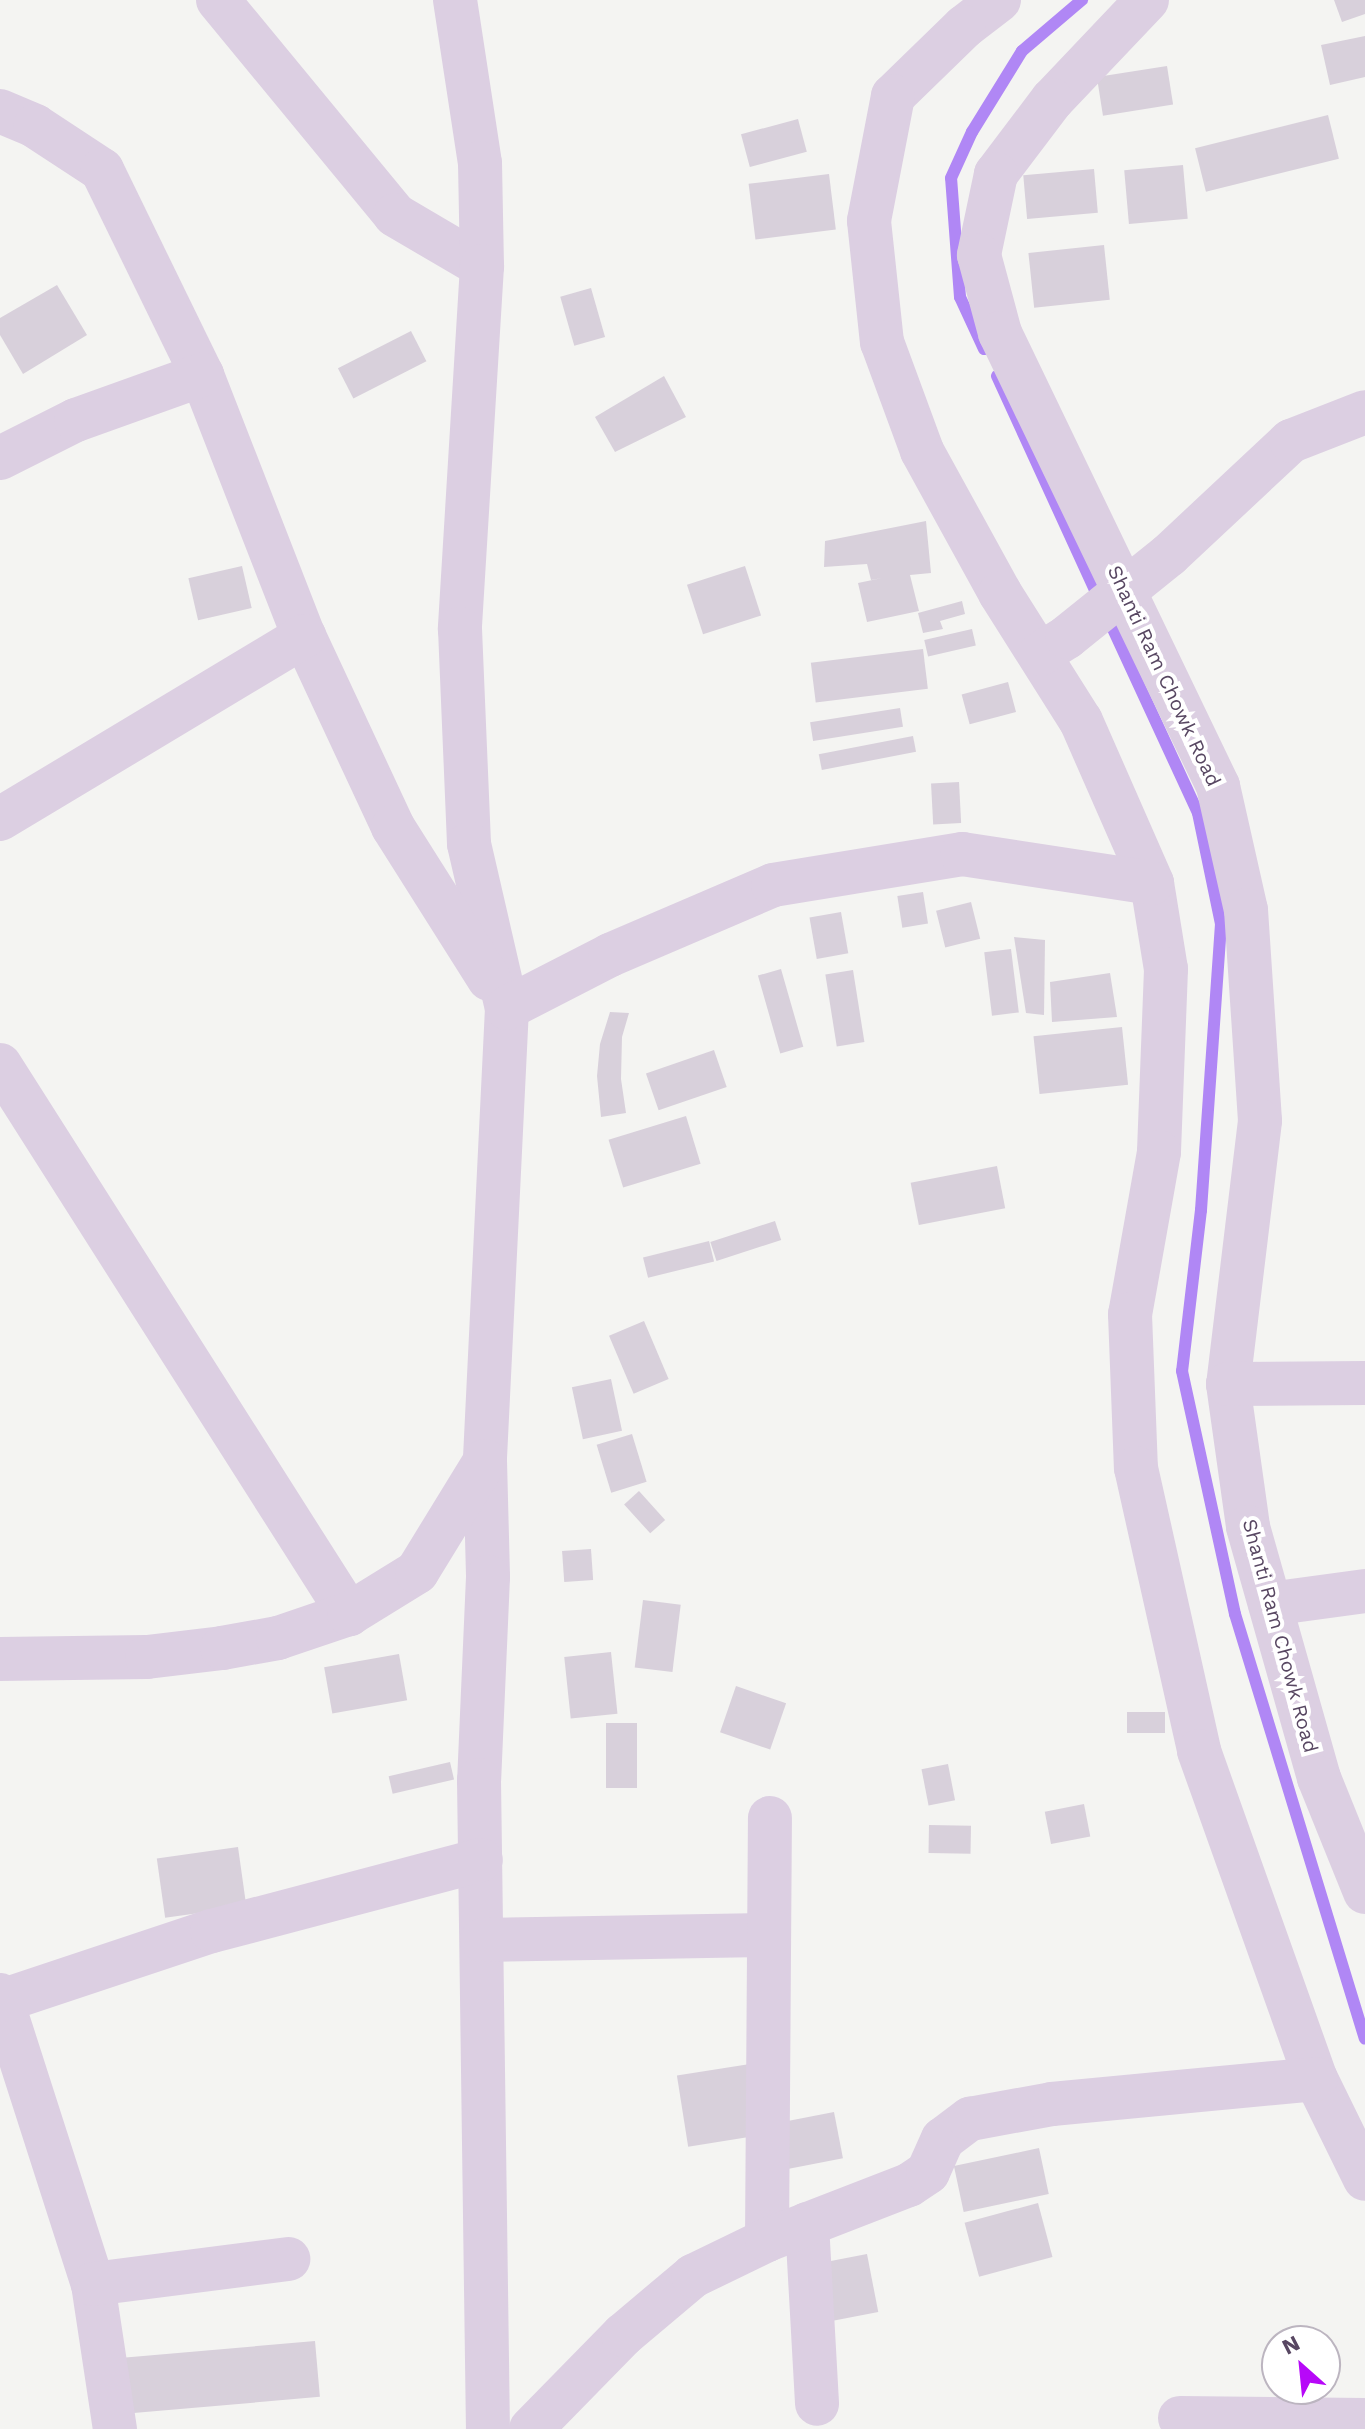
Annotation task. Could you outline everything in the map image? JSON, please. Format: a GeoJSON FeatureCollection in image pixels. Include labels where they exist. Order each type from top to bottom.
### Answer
{"type":"FeatureCollection","features":[{"type":"Feature","properties":{"kind":"street"},"geometry":{"type":"LineString","coordinates":[[218,0],[395,215],[482,266]]}},
{"type":"Feature","properties":{"kind":"street"},"geometry":{"type":"LineString","coordinates":[[455,0],[480,163],[482,266],[460,629],[469,844],[507,1008],[485,1461],[488,1577],[479,1780],[488,2429]]}},
{"type":"Feature","properties":{"kind":"street"},"geometry":{"type":"LineString","coordinates":[[999,0],[964,27],[893,96],[869,221],[882,342],[922,451],[1000,593],[1054,646],[1081,721],[1152,883],[1166,969],[1159,1152],[1130,1314],[1136,1468],[1199,1751],[1316,2079],[1365,2179]]}},
{"type":"Feature","properties":{"kind":"street","name":"Shanti Ram Chowk Road"},"geometry":{"type":"LineString","coordinates":[[1147,0],[1052,100],[996,174],[979,255],[1000,333],[1120,595],[1218,786],[1246,910],[1260,1121],[1228,1384],[1248,1527],[1319,1778],[1350,1818],[1365,1892]]}},
{"type":"Feature","properties":{"kind":"street"},"geometry":{"type":"LineString","coordinates":[[0,111],[35,126],[102,170],[202,375],[304,636],[393,827],[507,1008]]}},
{"type":"Feature","properties":{"kind":"street"},"geometry":{"type":"LineString","coordinates":[[0,458],[76,420],[202,375]]}},
{"type":"Feature","properties":{"kind":"street"},"geometry":{"type":"LineString","coordinates":[[1054,646],[1120,595],[1291,441],[1365,412]]}},
{"type":"Feature","properties":{"kind":"street"},"geometry":{"type":"LineString","coordinates":[[0,819],[304,636]]}},
{"type":"Feature","properties":{"kind":"street"},"geometry":{"type":"LineString","coordinates":[[507,1008],[610,955],[773,885],[962,854],[1152,883]]}},
{"type":"Feature","properties":{"kind":"street"},"geometry":{"type":"LineString","coordinates":[[4,1084],[349,1614]]}},
{"type":"Feature","properties":{"kind":"street"},"geometry":{"type":"LineString","coordinates":[[1228,1384],[1365,1383]]}},
{"type":"Feature","properties":{"kind":"street"},"geometry":{"type":"LineString","coordinates":[[0,1659],[147,1657],[207,1650],[278,1638],[349,1614],[417,1572],[485,1461]]}},
{"type":"Feature","properties":{"kind":"street"},"geometry":{"type":"LineString","coordinates":[[1270,1604],[1365,1591]]}},
{"type":"Feature","properties":{"kind":"street"},"geometry":{"type":"LineString","coordinates":[[767,2240],[770,1818]]}},
{"type":"Feature","properties":{"kind":"street"},"geometry":{"type":"LineString","coordinates":[[115,2429],[93,2284],[2,1997],[212,1931],[481,1860]]}},
{"type":"Feature","properties":{"kind":"street"},"geometry":{"type":"LineString","coordinates":[[482,1940],[768,1935]]}},
{"type":"Feature","properties":{"kind":"street"},"geometry":{"type":"LineString","coordinates":[[531,2429],[623,2335],[693,2276],[767,2240],[909,2185],[928,2172],[943,2139],[970,2119],[1052,2104],[1316,2079]]}},
{"type":"Feature","properties":{"kind":"street"},"geometry":{"type":"LineString","coordinates":[[807,2224],[817,2404]]}},
{"type":"Feature","properties":{"kind":"street"},"geometry":{"type":"LineString","coordinates":[[93,2284],[288,2259]]}},
{"type":"Feature","properties":{"kind":"street"},"geometry":{"type":"LineString","coordinates":[[1180,2418],[1365,2420]]}},
{"type":"Feature","properties":{"kind":"building"},"geometry":{"type":"Polygon","coordinates":[[[1334,0],[1365,0],[1365,14],[1342,22],[1334,0]]]}},
{"type":"Feature","properties":{"kind":"building"},"geometry":{"type":"Polygon","coordinates":[[[1365,36],[1365,77],[1330,85],[1321,45],[1365,36]]]}},
{"type":"Feature","properties":{"kind":"building"},"geometry":{"type":"Polygon","coordinates":[[[1167,66],[1173,105],[1103,116],[1097,77],[1167,66]]]}},
{"type":"Feature","properties":{"kind":"building"},"geometry":{"type":"Polygon","coordinates":[[[1328,115],[1339,159],[1206,192],[1195,148],[1328,115]]]}},
{"type":"Feature","properties":{"kind":"building"},"geometry":{"type":"Polygon","coordinates":[[[798,119],[807,152],[750,167],[741,134],[798,119]]]}},
{"type":"Feature","properties":{"kind":"building"},"geometry":{"type":"Polygon","coordinates":[[[1183,165],[1188,219],[1129,224],[1124,170],[1183,165]]]}},
{"type":"Feature","properties":{"kind":"building"},"geometry":{"type":"Polygon","coordinates":[[[1094,169],[1098,213],[1027,219],[1023,175],[1094,169]]]}},
{"type":"Feature","properties":{"kind":"building"},"geometry":{"type":"Polygon","coordinates":[[[829,174],[836,230],[755,239],[749,184],[829,174]]]}},
{"type":"Feature","properties":{"kind":"building"},"geometry":{"type":"Polygon","coordinates":[[[1104,245],[1110,300],[1034,308],[1028,253],[1104,245]]]}},
{"type":"Feature","properties":{"kind":"building"},"geometry":{"type":"Polygon","coordinates":[[[57,285],[87,335],[23,374],[0,335],[0,318],[57,285]]]}},
{"type":"Feature","properties":{"kind":"building"},"geometry":{"type":"Polygon","coordinates":[[[591,288],[605,337],[574,346],[560,297],[591,288]]]}},
{"type":"Feature","properties":{"kind":"building"},"geometry":{"type":"Polygon","coordinates":[[[411,331],[426,361],[353,399],[338,368],[411,331]]]}},
{"type":"Feature","properties":{"kind":"building"},"geometry":{"type":"Polygon","coordinates":[[[664,376],[686,417],[615,452],[595,417],[664,376]]]}},
{"type":"Feature","properties":{"kind":"building"},"geometry":{"type":"Polygon","coordinates":[[[926,521],[931,573],[910,575],[919,611],[867,622],[858,583],[882,578],[871,580],[867,564],[824,567],[825,541],[926,521]]]}},
{"type":"Feature","properties":{"kind":"building"},"geometry":{"type":"Polygon","coordinates":[[[242,566],[252,608],[198,620],[188,578],[242,566]]]}},
{"type":"Feature","properties":{"kind":"building"},"geometry":{"type":"Polygon","coordinates":[[[745,566],[761,615],[703,634],[687,585],[745,566]]]}},
{"type":"Feature","properties":{"kind":"building"},"geometry":{"type":"Polygon","coordinates":[[[962,601],[965,614],[940,621],[943,629],[923,633],[918,613],[962,601]]]}},
{"type":"Feature","properties":{"kind":"building"},"geometry":{"type":"Polygon","coordinates":[[[972,629],[976,646],[928,657],[924,640],[972,629]]]}},
{"type":"Feature","properties":{"kind":"building"},"geometry":{"type":"Polygon","coordinates":[[[923,649],[928,689],[816,702],[811,663],[923,649]]]}},
{"type":"Feature","properties":{"kind":"building"},"geometry":{"type":"Polygon","coordinates":[[[1008,682],[1016,712],[970,724],[962,694],[1008,682]]]}},
{"type":"Feature","properties":{"kind":"building"},"geometry":{"type":"Polygon","coordinates":[[[900,708],[903,727],[813,741],[810,722],[900,708]]]}},
{"type":"Feature","properties":{"kind":"building"},"geometry":{"type":"Polygon","coordinates":[[[913,736],[916,752],[822,770],[819,754],[913,736]]]}},
{"type":"Feature","properties":{"kind":"building"},"geometry":{"type":"Polygon","coordinates":[[[959,782],[961,823],[933,824],[931,783],[959,782]]]}},
{"type":"Feature","properties":{"kind":"building"},"geometry":{"type":"Polygon","coordinates":[[[923,892],[928,924],[902,928],[897,896],[923,892]]]}},
{"type":"Feature","properties":{"kind":"building"},"geometry":{"type":"Polygon","coordinates":[[[971,902],[980,939],[945,948],[936,911],[971,902]]]}},
{"type":"Feature","properties":{"kind":"building"},"geometry":{"type":"Polygon","coordinates":[[[841,912],[848,953],[817,959],[809,918],[841,912]]]}},
{"type":"Feature","properties":{"kind":"building"},"geometry":{"type":"Polygon","coordinates":[[[1014,937],[1045,940],[1044,1015],[1026,1013],[1014,937]]]}},
{"type":"Feature","properties":{"kind":"building"},"geometry":{"type":"Polygon","coordinates":[[[1011,949],[1019,1013],[992,1016],[984,952],[1011,949]]]}},
{"type":"Feature","properties":{"kind":"building"},"geometry":{"type":"Polygon","coordinates":[[[781,969],[803,1047],[780,1053],[758,976],[781,969]]]}},
{"type":"Feature","properties":{"kind":"building"},"geometry":{"type":"Polygon","coordinates":[[[853,970],[864,1042],[837,1046],[825,974],[853,970]]]}},
{"type":"Feature","properties":{"kind":"building"},"geometry":{"type":"Polygon","coordinates":[[[1110,973],[1117,1017],[1052,1022],[1050,982],[1110,973]]]}},
{"type":"Feature","properties":{"kind":"building"},"geometry":{"type":"Polygon","coordinates":[[[610,1012],[629,1013],[622,1037],[621,1079],[626,1113],[601,1117],[597,1076],[600,1044],[610,1012]]]}},
{"type":"Feature","properties":{"kind":"building"},"geometry":{"type":"Polygon","coordinates":[[[1122,1027],[1128,1085],[1040,1094],[1033,1036],[1122,1027]]]}},
{"type":"Feature","properties":{"kind":"building"},"geometry":{"type":"Polygon","coordinates":[[[714,1050],[727,1087],[659,1110],[646,1073],[714,1050]]]}},
{"type":"Feature","properties":{"kind":"building"},"geometry":{"type":"Polygon","coordinates":[[[686,1116],[701,1164],[623,1187],[609,1140],[686,1116]]]}},
{"type":"Feature","properties":{"kind":"building"},"geometry":{"type":"Polygon","coordinates":[[[997,1166],[1005,1208],[919,1225],[911,1183],[997,1166]]]}},
{"type":"Feature","properties":{"kind":"building"},"geometry":{"type":"Polygon","coordinates":[[[775,1221],[781,1240],[717,1261],[710,1242],[775,1221]]]}},
{"type":"Feature","properties":{"kind":"building"},"geometry":{"type":"Polygon","coordinates":[[[709,1241],[714,1261],[648,1278],[643,1257],[709,1241]]]}},
{"type":"Feature","properties":{"kind":"building"},"geometry":{"type":"Polygon","coordinates":[[[644,1321],[669,1379],[634,1394],[609,1336],[644,1321]]]}},
{"type":"Feature","properties":{"kind":"building"},"geometry":{"type":"Polygon","coordinates":[[[611,1379],[622,1431],[583,1439],[572,1387],[611,1379]]]}},
{"type":"Feature","properties":{"kind":"building"},"geometry":{"type":"Polygon","coordinates":[[[632,1434],[647,1482],[611,1493],[597,1445],[632,1434]]]}},
{"type":"Feature","properties":{"kind":"building"},"geometry":{"type":"Polygon","coordinates":[[[639,1491],[665,1520],[650,1533],[624,1504],[639,1491]]]}},
{"type":"Feature","properties":{"kind":"building"},"geometry":{"type":"Polygon","coordinates":[[[591,1549],[593,1580],[564,1582],[562,1551],[591,1549]]]}},
{"type":"Feature","properties":{"kind":"building"},"geometry":{"type":"Polygon","coordinates":[[[643,1600],[681,1605],[672,1672],[635,1667],[643,1600]]]}},
{"type":"Feature","properties":{"kind":"building"},"geometry":{"type":"Polygon","coordinates":[[[611,1652],[617,1714],[571,1719],[564,1657],[611,1652]]]}},
{"type":"Feature","properties":{"kind":"building"},"geometry":{"type":"Polygon","coordinates":[[[399,1654],[407,1700],[332,1713],[324,1667],[399,1654]]]}},
{"type":"Feature","properties":{"kind":"building"},"geometry":{"type":"Polygon","coordinates":[[[736,1686],[786,1703],[770,1750],[720,1732],[736,1686]]]}},
{"type":"Feature","properties":{"kind":"building"},"geometry":{"type":"Polygon","coordinates":[[[1127,1712],[1165,1712],[1165,1733],[1127,1733],[1127,1712]]]}},
{"type":"Feature","properties":{"kind":"building"},"geometry":{"type":"Polygon","coordinates":[[[606,1723],[637,1723],[637,1788],[606,1788],[606,1723]]]}},
{"type":"Feature","properties":{"kind":"building"},"geometry":{"type":"Polygon","coordinates":[[[450,1762],[454,1780],[393,1794],[389,1776],[450,1762]]]}},
{"type":"Feature","properties":{"kind":"building"},"geometry":{"type":"Polygon","coordinates":[[[948,1764],[955,1800],[929,1805],[921,1769],[948,1764]]]}},
{"type":"Feature","properties":{"kind":"building"},"geometry":{"type":"Polygon","coordinates":[[[1084,1804],[1090,1836],[1051,1844],[1045,1812],[1084,1804]]]}},
{"type":"Feature","properties":{"kind":"building"},"geometry":{"type":"Polygon","coordinates":[[[929,1825],[971,1826],[971,1854],[929,1853],[929,1825]]]}},
{"type":"Feature","properties":{"kind":"building"},"geometry":{"type":"Polygon","coordinates":[[[238,1847],[246,1906],[165,1918],[157,1858],[238,1847]]]}},
{"type":"Feature","properties":{"kind":"building"},"geometry":{"type":"Polygon","coordinates":[[[750,2064],[761,2135],[688,2147],[677,2076],[750,2064]]]}},
{"type":"Feature","properties":{"kind":"building"},"geometry":{"type":"Polygon","coordinates":[[[834,2112],[843,2158],[789,2169],[780,2122],[834,2112]]]}},
{"type":"Feature","properties":{"kind":"building"},"geometry":{"type":"Polygon","coordinates":[[[1039,2148],[1049,2194],[964,2212],[954,2166],[1039,2148]]]}},
{"type":"Feature","properties":{"kind":"building"},"geometry":{"type":"Polygon","coordinates":[[[1038,2203],[1052,2257],[979,2277],[965,2223],[1038,2203]]]}},
{"type":"Feature","properties":{"kind":"building"},"geometry":{"type":"Polygon","coordinates":[[[867,2254],[878,2312],[825,2322],[814,2264],[867,2254]]]}},
{"type":"Feature","properties":{"kind":"building"},"geometry":{"type":"Polygon","coordinates":[[[315,2341],[320,2397],[131,2413],[126,2358],[315,2341]]]}},
{"type":"Feature","properties":{"kind":"waterway"},"geometry":{"type":"LineString","coordinates":[[984,349],[960,297],[951,178],[972,132],[1022,51],[1082,0]]}},
{"type":"Feature","properties":{"kind":"waterway"},"geometry":{"type":"LineString","coordinates":[[997,376],[1099,599]]}},
{"type":"Feature","properties":{"kind":"waterway"},"geometry":{"type":"LineString","coordinates":[[1107,616],[1198,813],[1221,924],[1201,1210],[1182,1371],[1235,1614],[1365,2039]]}}]}
